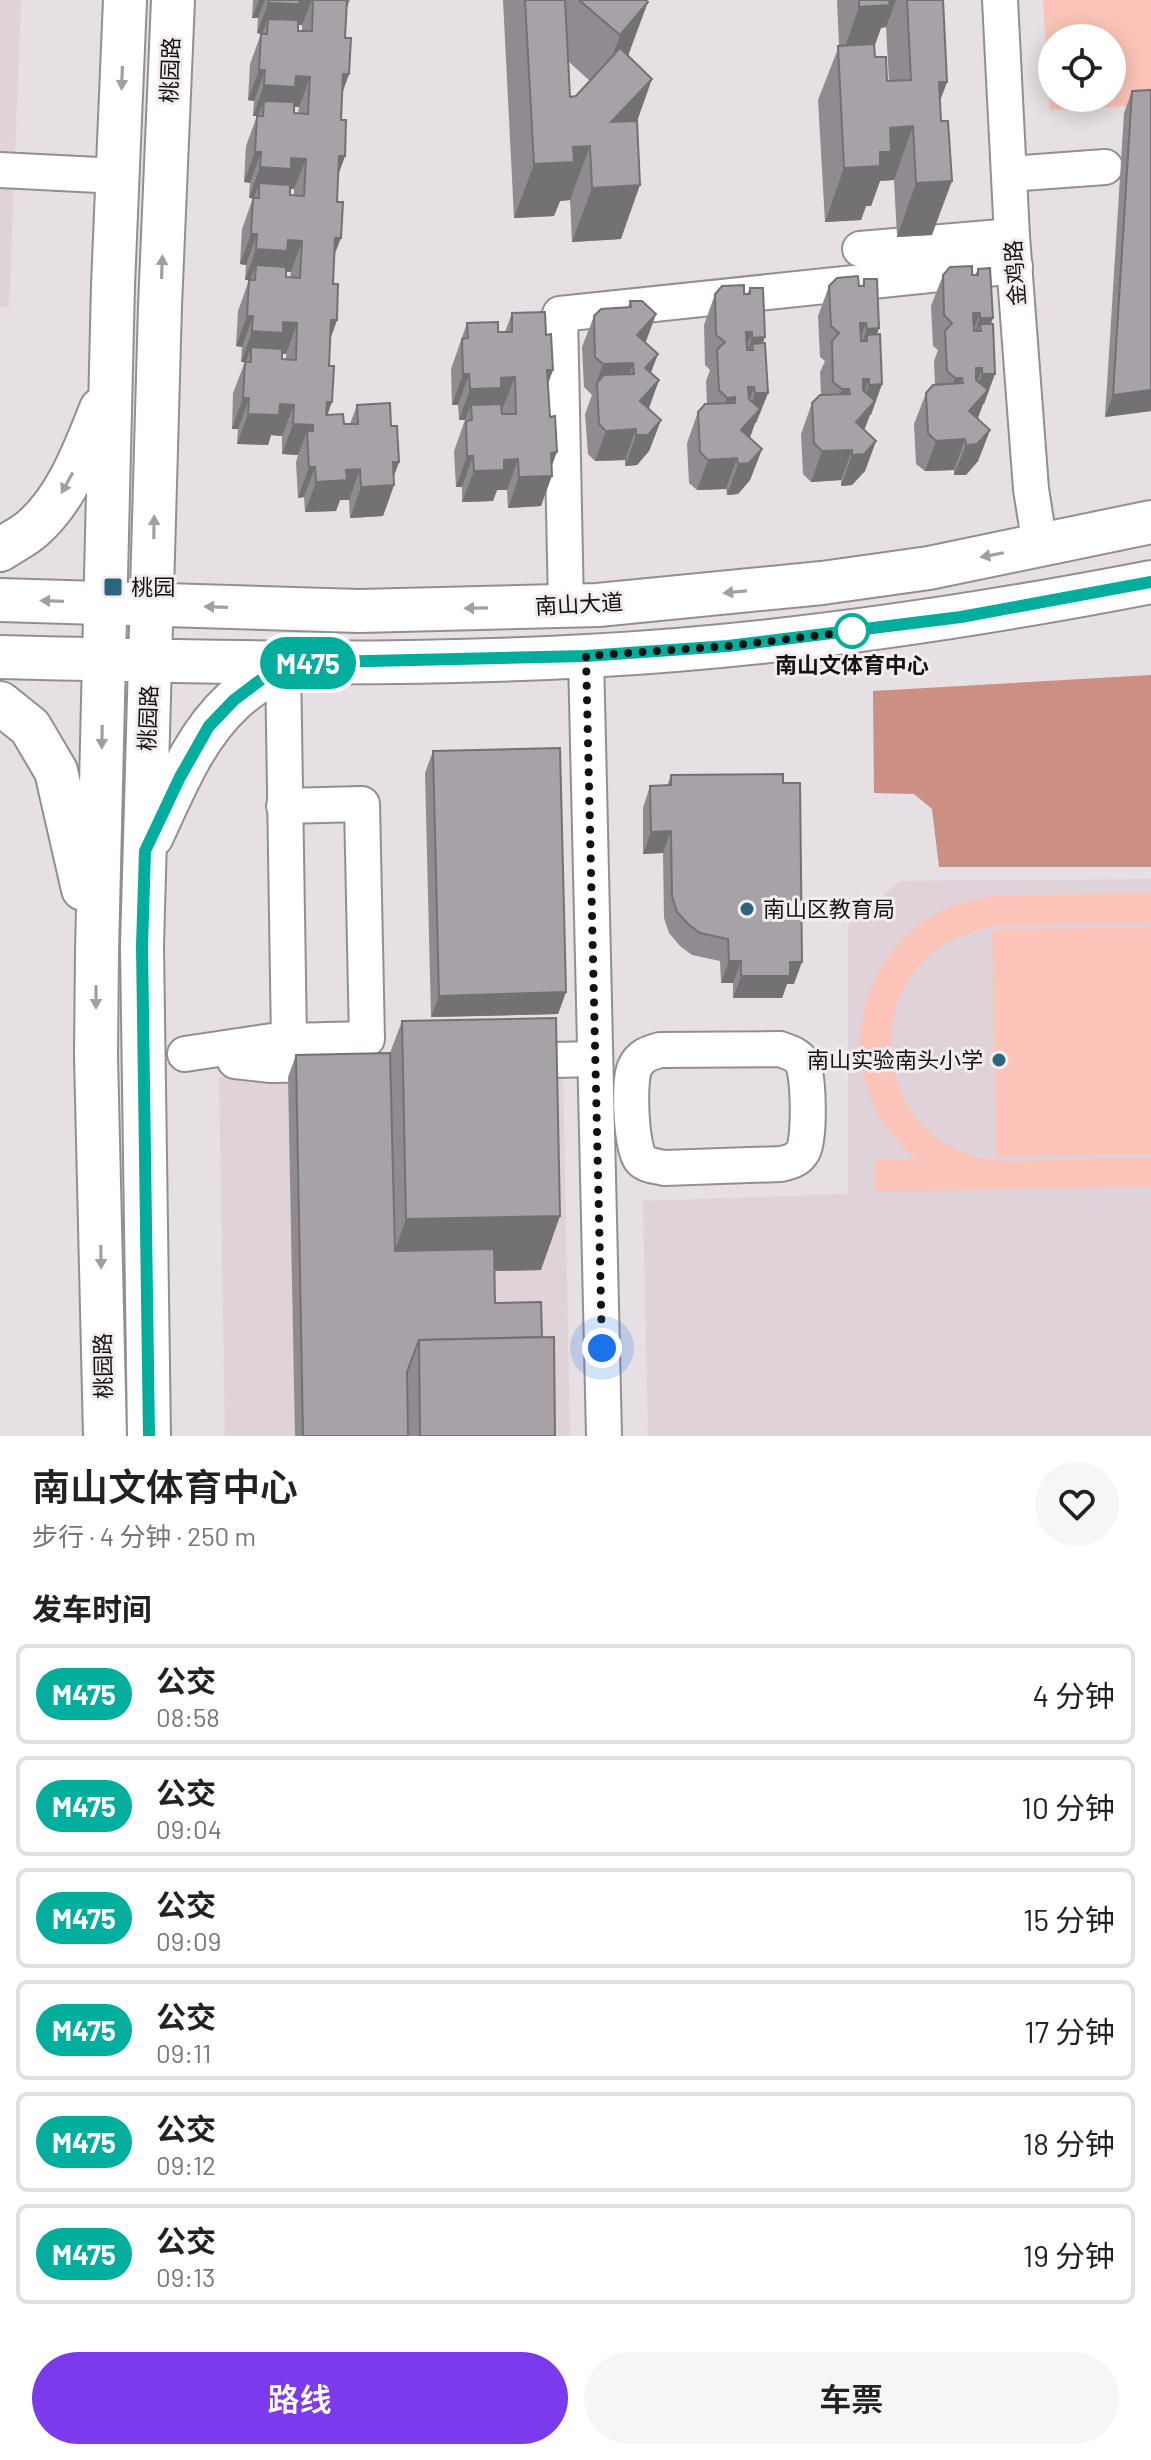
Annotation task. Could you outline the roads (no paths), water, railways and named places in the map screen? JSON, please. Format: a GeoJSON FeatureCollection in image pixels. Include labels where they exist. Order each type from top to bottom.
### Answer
{"type":"FeatureCollection","features":[{"type":"Feature","properties":{"kind":"main road","name":"桃园路"},"geometry":{"type":"LineString","coordinates":[[105,1436],[96,1056],[97,951],[111,386],[125,0]]}},
{"type":"Feature","properties":{"kind":"main road","name":"桃园路"},"geometry":{"type":"LineString","coordinates":[[149,1436],[142,946],[160,306],[173,0]]}},
{"type":"Feature","properties":{"kind":"main road"},"geometry":{"type":"LineString","coordinates":[[0,550],[32,529],[58,500],[83,455],[111,386]]}},
{"type":"Feature","properties":{"kind":"main road","name":"南山大道"},"geometry":{"type":"LineString","coordinates":[[0,600],[359,611],[566,607],[822,583],[929,568],[1151,522]]}},
{"type":"Feature","properties":{"kind":"main road"},"geometry":{"type":"LineString","coordinates":[[0,657],[283,663],[586,656],[728,646],[856,631],[961,617],[1151,582]]}},
{"type":"Feature","properties":{"kind":"main road"},"geometry":{"type":"LineString","coordinates":[[145,851],[180,777],[209,726],[234,700],[283,663]]}},
{"type":"Feature","properties":{"kind":"main road"},"geometry":{"type":"LineString","coordinates":[[0,703],[30,727],[56,771],[97,951]]}},
{"type":"Feature","properties":{"kind":"street","name":"金鸡路"},"geometry":{"type":"LineString","coordinates":[[1000,0],[1031,489],[1040,546]]}},
{"type":"Feature","properties":{"kind":"street"},"geometry":{"type":"LineString","coordinates":[[1009,174],[1105,167]]}},
{"type":"Feature","properties":{"kind":"street"},"geometry":{"type":"LineString","coordinates":[[0,170],[118,176]]}},
{"type":"Feature","properties":{"kind":"street"},"geometry":{"type":"LineString","coordinates":[[860,249],[1014,251]]}},
{"type":"Feature","properties":{"kind":"street"},"geometry":{"type":"LineString","coordinates":[[566,607],[560,314],[1014,251]]}},
{"type":"Feature","properties":{"kind":"street"},"geometry":{"type":"LineString","coordinates":[[586,656],[604,1436]]}},
{"type":"Feature","properties":{"kind":"street"},"geometry":{"type":"LineString","coordinates":[[283,663],[289,1041]]}},
{"type":"Feature","properties":{"kind":"street"},"geometry":{"type":"LineString","coordinates":[[185,1054],[272,1041],[367,1039],[362,804],[284,806]]}},
{"type":"Feature","properties":{"kind":"street"},"geometry":{"type":"LineString","coordinates":[[780,1049],[794,1054],[803,1063],[806,1074],[807,1138],[803,1151],[793,1161],[781,1164],[664,1168],[650,1165],[640,1159],[634,1147],[633,1114],[631,1078],[635,1065],[646,1054],[660,1050],[780,1049]]}},
{"type":"Feature","properties":{"kind":"street"},"geometry":{"type":"LineString","coordinates":[[143,1054],[185,1054],[271,1065],[394,1063]]}},
{"type":"Feature","properties":{"kind":"street"},"geometry":{"type":"LineString","coordinates":[[487,1061],[595,1059]]}},
{"type":"Feature","properties":{"kind":"street"},"geometry":{"type":"LineString","coordinates":[[596,1114],[633,1114]]}},
{"type":"Feature","properties":{"kind":"place","name":"桃园"},"geometry":{"type":"Point","coordinates":[113,587]}},
{"type":"Feature","properties":{"kind":"place","name":"南山文体育中心"},"geometry":{"type":"Point","coordinates":[852,631]}},
{"type":"Feature","properties":{"kind":"place","name":"南山区教育局"},"geometry":{"type":"Point","coordinates":[747,909]}},
{"type":"Feature","properties":{"kind":"place","name":"南山实验南头小学"},"geometry":{"type":"Point","coordinates":[999,1060]}}]}
